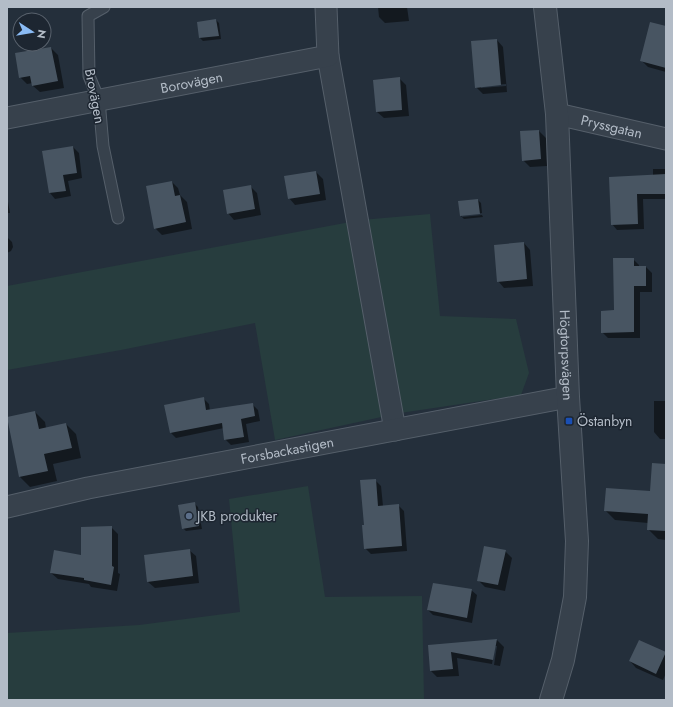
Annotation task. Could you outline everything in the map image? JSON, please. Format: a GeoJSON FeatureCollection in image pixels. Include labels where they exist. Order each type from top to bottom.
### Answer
{"type":"FeatureCollection","features":[{"type":"Feature","properties":{"kind":"street"},"geometry":{"type":"LineString","coordinates":[[326,7],[328,56],[395,430]]}},
{"type":"Feature","properties":{"kind":"street","name":"Högtorpsvägen"},"geometry":{"type":"LineString","coordinates":[[545,7],[557,114],[568,397],[577,541],[575,597],[563,660],[550,700]]}},
{"type":"Feature","properties":{"kind":"street","name":"Borovägen"},"geometry":{"type":"LineString","coordinates":[[7,118],[328,56]]}},
{"type":"Feature","properties":{"kind":"street","name":"Pryssgatan"},"geometry":{"type":"LineString","coordinates":[[557,114],[666,139]]}},
{"type":"Feature","properties":{"kind":"street","name":"Forsbackastigen"},"geometry":{"type":"LineString","coordinates":[[7,507],[88,488],[568,397]]}},
{"type":"Feature","properties":{"kind":"lane","name":"Brovägen"},"geometry":{"type":"LineString","coordinates":[[104,7],[88,16],[89,76],[99,100],[103,146],[118,218]]}},
{"type":"Feature","properties":{"kind":"green space"},"geometry":{"type":"Polygon","coordinates":[[[430,214],[440,316],[516,319],[529,373],[521,395],[400,413],[275,440],[255,323],[121,350],[7,370],[7,286],[361,220],[430,214]]]}},
{"type":"Feature","properties":{"kind":"green space"},"geometry":{"type":"Polygon","coordinates":[[[308,486],[325,597],[422,596],[424,700],[7,700],[7,633],[139,625],[240,612],[229,499],[308,486]]]}},
{"type":"Feature","properties":{"kind":"building"},"geometry":{"type":"Polygon","coordinates":[[[216,19],[219,36],[199,38],[197,22],[216,19]]]}},
{"type":"Feature","properties":{"kind":"building"},"geometry":{"type":"Polygon","coordinates":[[[650,22],[666,26],[666,68],[640,61],[650,22]]]}},
{"type":"Feature","properties":{"kind":"building"},"geometry":{"type":"Polygon","coordinates":[[[497,39],[501,85],[475,88],[471,41],[497,39]]]}},
{"type":"Feature","properties":{"kind":"building"},"geometry":{"type":"Polygon","coordinates":[[[52,52],[58,81],[32,86],[30,76],[19,78],[15,53],[52,52]]]}},
{"type":"Feature","properties":{"kind":"building"},"geometry":{"type":"Polygon","coordinates":[[[400,77],[402,110],[376,112],[373,80],[400,77]]]}},
{"type":"Feature","properties":{"kind":"building"},"geometry":{"type":"Polygon","coordinates":[[[539,130],[541,159],[522,161],[520,131],[539,130]]]}},
{"type":"Feature","properties":{"kind":"building"},"geometry":{"type":"Polygon","coordinates":[[[73,146],[77,173],[63,175],[66,191],[49,193],[42,151],[73,146]]]}},
{"type":"Feature","properties":{"kind":"building"},"geometry":{"type":"Polygon","coordinates":[[[316,171],[320,194],[288,199],[284,176],[316,171]]]}},
{"type":"Feature","properties":{"kind":"building"},"geometry":{"type":"Polygon","coordinates":[[[666,174],[666,194],[637,194],[638,224],[611,225],[609,177],[666,174]]]}},
{"type":"Feature","properties":{"kind":"building"},"geometry":{"type":"Polygon","coordinates":[[[172,181],[175,196],[180,195],[186,222],[154,229],[146,186],[172,181]]]}},
{"type":"Feature","properties":{"kind":"building"},"geometry":{"type":"Polygon","coordinates":[[[251,185],[255,209],[227,214],[223,190],[251,185]]]}},
{"type":"Feature","properties":{"kind":"building"},"geometry":{"type":"Polygon","coordinates":[[[478,199],[480,214],[460,216],[458,201],[478,199]]]}},
{"type":"Feature","properties":{"kind":"building"},"geometry":{"type":"Polygon","coordinates":[[[524,242],[527,279],[497,282],[494,245],[524,242]]]}},
{"type":"Feature","properties":{"kind":"building"},"geometry":{"type":"Polygon","coordinates":[[[613,258],[634,258],[634,266],[646,266],[646,286],[634,286],[634,332],[601,333],[601,311],[614,310],[613,258]]]}},
{"type":"Feature","properties":{"kind":"building"},"geometry":{"type":"Polygon","coordinates":[[[204,397],[206,410],[253,403],[255,416],[241,419],[244,437],[224,440],[222,423],[170,433],[164,405],[204,397]]]}},
{"type":"Feature","properties":{"kind":"building"},"geometry":{"type":"Polygon","coordinates":[[[35,411],[39,429],[66,423],[72,448],[44,454],[48,471],[19,477],[7,417],[35,411]]]}},
{"type":"Feature","properties":{"kind":"building"},"geometry":{"type":"Polygon","coordinates":[[[652,463],[666,464],[666,531],[647,530],[648,514],[604,511],[606,488],[650,491],[652,463]]]}},
{"type":"Feature","properties":{"kind":"building"},"geometry":{"type":"Polygon","coordinates":[[[376,479],[378,506],[399,504],[402,546],[364,549],[362,525],[364,525],[360,480],[376,479]]]}},
{"type":"Feature","properties":{"kind":"building"},"geometry":{"type":"Polygon","coordinates":[[[195,502],[199,526],[182,529],[178,505],[195,502]]]}},
{"type":"Feature","properties":{"kind":"building"},"geometry":{"type":"Polygon","coordinates":[[[112,526],[112,566],[114,567],[111,585],[84,580],[84,578],[50,573],[54,550],[81,555],[81,527],[112,526]]]}},
{"type":"Feature","properties":{"kind":"building"},"geometry":{"type":"Polygon","coordinates":[[[484,546],[506,550],[498,585],[477,581],[484,546]]]}},
{"type":"Feature","properties":{"kind":"building"},"geometry":{"type":"Polygon","coordinates":[[[190,549],[193,576],[147,582],[144,555],[190,549]]]}},
{"type":"Feature","properties":{"kind":"building"},"geometry":{"type":"Polygon","coordinates":[[[433,583],[472,589],[467,618],[427,610],[433,583]]]}},
{"type":"Feature","properties":{"kind":"building"},"geometry":{"type":"Polygon","coordinates":[[[497,639],[493,660],[451,652],[453,669],[430,671],[428,645],[497,639]]]}},
{"type":"Feature","properties":{"kind":"building"},"geometry":{"type":"Polygon","coordinates":[[[639,640],[666,652],[656,674],[629,661],[639,640]]]}},
{"type":"Feature","properties":{"kind":"place","name":"Östanbyn"},"geometry":{"type":"Point","coordinates":[569,421]}},
{"type":"Feature","properties":{"kind":"place","name":"JKB produkter"},"geometry":{"type":"Point","coordinates":[189,516]}}]}
